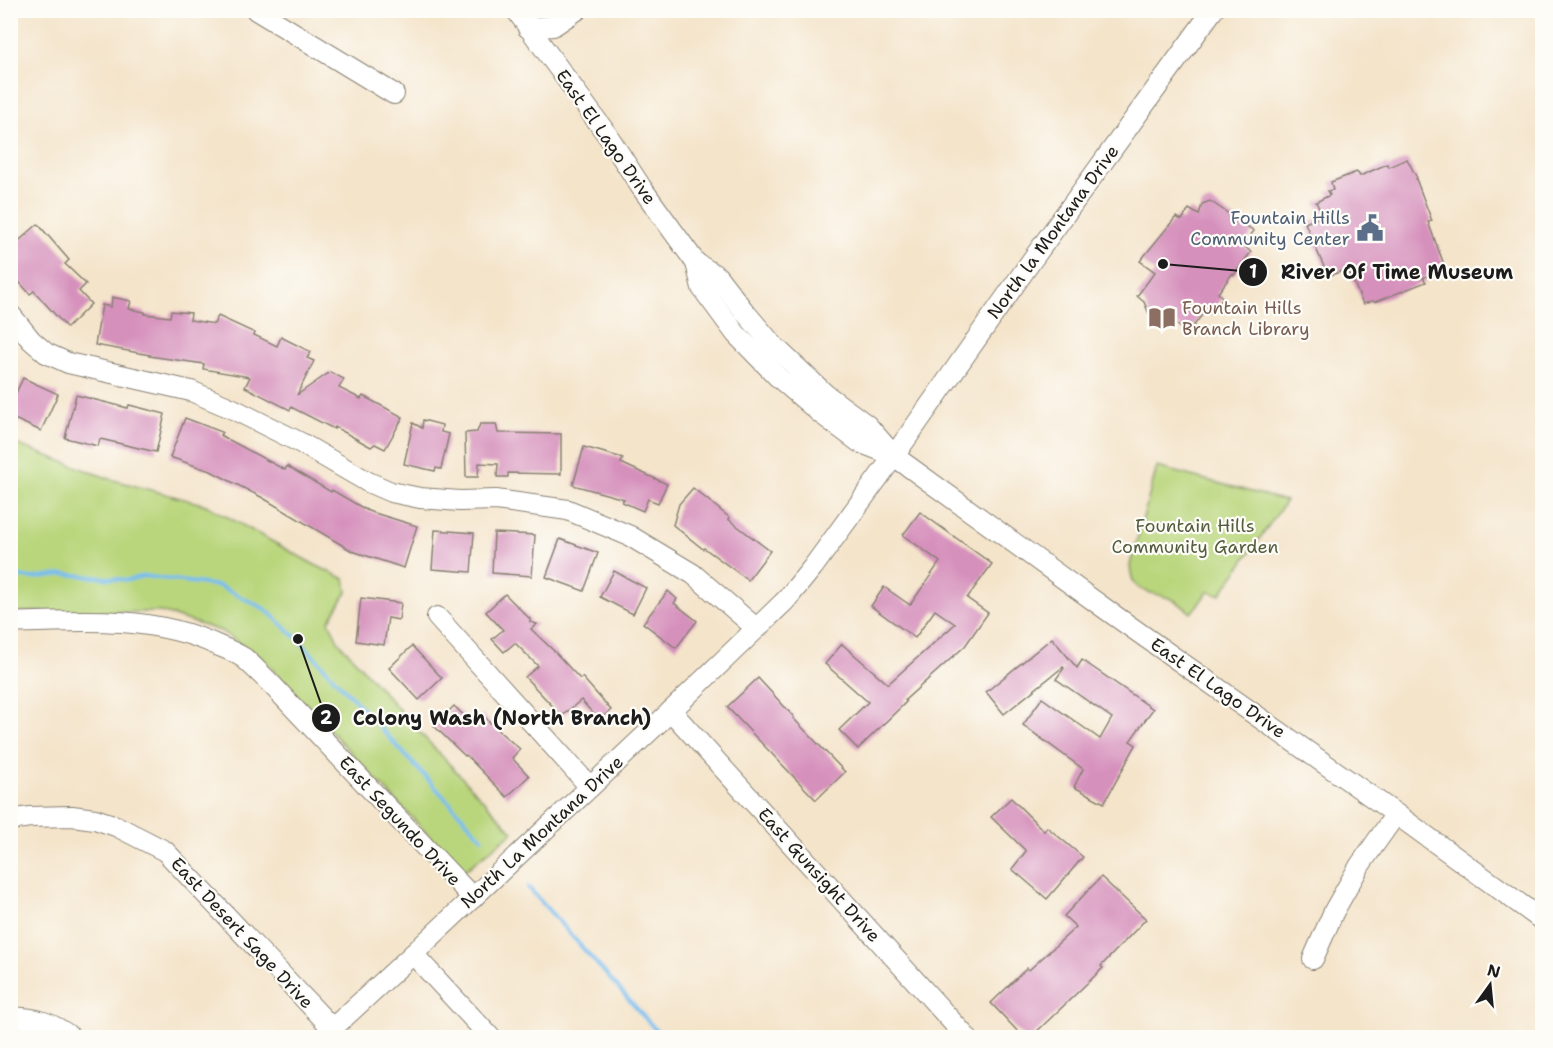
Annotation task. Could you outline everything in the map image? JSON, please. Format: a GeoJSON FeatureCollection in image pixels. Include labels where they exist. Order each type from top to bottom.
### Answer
{"type":"FeatureCollection","features":[{"type":"Feature","properties":{"kind":"street"},"geometry":{"type":"LineString","coordinates":[[256,10],[394,94]]}},
{"type":"Feature","properties":{"kind":"street","name":"East El Lago Drive"},"geometry":{"type":"LineString","coordinates":[[516,10],[608,136],[640,187],[696,263],[717,276],[772,344],[825,394],[867,425],[894,456],[1542,920]]}},
{"type":"Feature","properties":{"kind":"street"},"geometry":{"type":"LineString","coordinates":[[528,28],[537,10]]}},
{"type":"Feature","properties":{"kind":"street"},"geometry":{"type":"LineString","coordinates":[[528,28],[554,26],[577,10]]}},
{"type":"Feature","properties":{"kind":"street","name":"North la Montana Drive"},"geometry":{"type":"LineString","coordinates":[[894,456],[1213,10]]}},
{"type":"Feature","properties":{"kind":"street"},"geometry":{"type":"LineString","coordinates":[[10,314],[31,340],[46,353],[68,363],[192,391],[301,443],[368,482],[391,492],[420,498],[496,500],[568,510],[630,536],[693,574],[756,628]]}},
{"type":"Feature","properties":{"kind":"street","name":"North La Montana Drive"},"geometry":{"type":"LineString","coordinates":[[327,1033],[473,898],[786,600],[813,567],[894,456]]}},
{"type":"Feature","properties":{"kind":"street"},"geometry":{"type":"LineString","coordinates":[[437,617],[590,787]]}},
{"type":"Feature","properties":{"kind":"street","name":"East Segundo Drive"},"geometry":{"type":"LineString","coordinates":[[10,623],[124,622],[171,628],[206,639],[243,658],[274,687],[473,898]]}},
{"type":"Feature","properties":{"kind":"street","name":"East Gunsight Drive"},"geometry":{"type":"LineString","coordinates":[[671,711],[967,1038]]}},
{"type":"Feature","properties":{"kind":"street"},"geometry":{"type":"LineString","coordinates":[[1313,959],[1338,903],[1360,865],[1396,814]]}},
{"type":"Feature","properties":{"kind":"street","name":"East Desert Sage Drive"},"geometry":{"type":"LineString","coordinates":[[10,820],[72,816],[95,819],[116,826],[165,851],[327,1033]]}},
{"type":"Feature","properties":{"kind":"street"},"geometry":{"type":"LineString","coordinates":[[413,954],[491,1038]]}},
{"type":"Feature","properties":{"kind":"street"},"geometry":{"type":"LineString","coordinates":[[10,1017],[30,1018],[52,1024],[72,1038]]}},
{"type":"Feature","properties":{"kind":"green space"},"geometry":{"type":"Polygon","coordinates":[[[10,442],[110,479],[206,505],[345,579],[347,592],[329,621],[338,641],[513,832],[463,872],[261,657],[221,631],[161,612],[11,612],[10,442]]]}},
{"type":"Feature","properties":{"kind":"green space","name":"Fountain Hills Community Garden"},"geometry":{"type":"Polygon","coordinates":[[[1157,467],[1286,501],[1220,595],[1208,592],[1191,613],[1167,597],[1139,588],[1131,576],[1130,565],[1157,467]]]}},
{"type":"Feature","properties":{"kind":"building"},"geometry":{"type":"Polygon","coordinates":[[[1407,159],[1417,178],[1432,221],[1428,222],[1445,267],[1423,278],[1426,282],[1375,302],[1363,304],[1348,269],[1328,276],[1305,223],[1323,216],[1316,202],[1330,195],[1327,191],[1333,190],[1331,182],[1357,172],[1360,176],[1387,164],[1389,167],[1407,159]]]}},
{"type":"Feature","properties":{"kind":"building"},"geometry":{"type":"Polygon","coordinates":[[[1210,201],[1254,231],[1243,245],[1251,252],[1218,293],[1223,298],[1210,314],[1205,311],[1188,333],[1176,324],[1160,330],[1159,327],[1155,328],[1144,302],[1137,296],[1155,272],[1140,261],[1176,217],[1182,220],[1189,209],[1199,215],[1202,204],[1210,201]]]}},
{"type":"Feature","properties":{"kind":"building"},"geometry":{"type":"Polygon","coordinates":[[[38,224],[69,260],[65,264],[86,284],[79,291],[91,304],[67,328],[34,291],[30,294],[10,272],[10,260],[15,256],[12,247],[38,224]]]}},
{"type":"Feature","properties":{"kind":"building"},"geometry":{"type":"Polygon","coordinates":[[[112,297],[131,301],[129,309],[145,312],[145,314],[170,317],[171,311],[191,313],[190,320],[214,324],[218,316],[277,346],[281,337],[311,352],[307,358],[314,361],[297,395],[330,372],[344,379],[339,388],[361,399],[363,396],[403,417],[385,449],[375,444],[371,447],[335,427],[334,429],[291,407],[290,410],[245,387],[250,377],[203,369],[204,364],[95,345],[102,305],[111,307],[112,297]]]}},
{"type":"Feature","properties":{"kind":"building"},"geometry":{"type":"Polygon","coordinates":[[[23,378],[58,394],[41,431],[10,417],[10,406],[23,378]]]}},
{"type":"Feature","properties":{"kind":"building"},"geometry":{"type":"Polygon","coordinates":[[[76,395],[128,408],[129,405],[165,414],[156,452],[100,439],[98,446],[65,438],[76,395]]]}},
{"type":"Feature","properties":{"kind":"building"},"geometry":{"type":"Polygon","coordinates":[[[185,418],[222,432],[220,435],[285,470],[287,466],[368,511],[417,526],[404,568],[352,551],[263,498],[207,469],[170,457],[185,418]]]}},
{"type":"Feature","properties":{"kind":"building"},"geometry":{"type":"Polygon","coordinates":[[[423,420],[442,425],[441,432],[449,434],[441,469],[436,468],[435,471],[404,464],[413,423],[422,428],[423,420]]]}},
{"type":"Feature","properties":{"kind":"building"},"geometry":{"type":"Polygon","coordinates":[[[480,424],[496,424],[498,433],[561,434],[561,474],[508,473],[508,477],[497,477],[498,464],[479,463],[478,477],[466,477],[465,433],[477,432],[480,424]]]}},
{"type":"Feature","properties":{"kind":"building"},"geometry":{"type":"Polygon","coordinates":[[[584,447],[623,458],[621,463],[667,484],[658,503],[648,499],[643,511],[622,502],[624,499],[573,485],[584,447]]]}},
{"type":"Feature","properties":{"kind":"building"},"geometry":{"type":"Polygon","coordinates":[[[693,488],[730,518],[728,519],[770,551],[748,580],[673,525],[679,504],[693,488]]]}},
{"type":"Feature","properties":{"kind":"building"},"geometry":{"type":"Polygon","coordinates":[[[920,512],[992,564],[967,598],[988,613],[965,646],[905,700],[906,702],[858,749],[839,730],[868,702],[825,664],[842,644],[888,684],[955,624],[935,610],[915,638],[871,606],[884,587],[910,605],[940,562],[903,535],[920,512]]]}},
{"type":"Feature","properties":{"kind":"building"},"geometry":{"type":"Polygon","coordinates":[[[435,530],[474,533],[471,572],[432,569],[435,530]]]}},
{"type":"Feature","properties":{"kind":"building"},"geometry":{"type":"Polygon","coordinates":[[[494,533],[535,535],[532,576],[492,573],[494,533]]]}},
{"type":"Feature","properties":{"kind":"building"},"geometry":{"type":"Polygon","coordinates":[[[560,539],[598,553],[584,591],[546,577],[560,539]]]}},
{"type":"Feature","properties":{"kind":"building"},"geometry":{"type":"Polygon","coordinates":[[[614,571],[646,588],[633,614],[600,597],[614,571]]]}},
{"type":"Feature","properties":{"kind":"building"},"geometry":{"type":"Polygon","coordinates":[[[668,591],[677,599],[674,603],[697,621],[676,648],[643,623],[668,591]]]}},
{"type":"Feature","properties":{"kind":"building"},"geometry":{"type":"Polygon","coordinates":[[[505,594],[530,619],[530,622],[537,624],[531,629],[580,679],[582,677],[611,710],[599,720],[581,700],[562,716],[525,677],[538,666],[515,643],[504,652],[492,639],[503,630],[486,612],[505,594]]]}},
{"type":"Feature","properties":{"kind":"building"},"geometry":{"type":"Polygon","coordinates":[[[361,598],[401,603],[399,620],[388,618],[384,645],[356,641],[361,598]]]}},
{"type":"Feature","properties":{"kind":"building"},"geometry":{"type":"Polygon","coordinates":[[[1052,638],[1077,668],[1082,660],[1153,709],[1130,741],[1136,745],[1104,803],[1074,787],[1083,769],[1023,725],[1042,698],[1100,739],[1112,718],[1056,679],[1063,667],[1004,714],[986,692],[1052,638]]]}},
{"type":"Feature","properties":{"kind":"building"},"geometry":{"type":"Polygon","coordinates":[[[412,646],[442,678],[419,700],[389,668],[412,646]]]}},
{"type":"Feature","properties":{"kind":"building"},"geometry":{"type":"Polygon","coordinates":[[[758,678],[845,772],[816,800],[727,707],[758,678]]]}},
{"type":"Feature","properties":{"kind":"building"},"geometry":{"type":"Polygon","coordinates":[[[454,706],[473,724],[482,714],[520,749],[512,758],[529,776],[507,797],[434,726],[454,706]]]}},
{"type":"Feature","properties":{"kind":"building"},"geometry":{"type":"Polygon","coordinates":[[[1011,798],[1044,831],[1047,827],[1083,857],[1047,899],[1012,869],[1026,851],[991,817],[1011,798]]]}},
{"type":"Feature","properties":{"kind":"building"},"geometry":{"type":"Polygon","coordinates":[[[1101,877],[1146,919],[1101,966],[1103,968],[1030,1038],[1024,1038],[991,1003],[1027,968],[1029,970],[1076,927],[1064,916],[1101,877]]]}},
{"type":"Feature","properties":{"kind":"waterway"},"geometry":{"type":"LineString","coordinates":[[10,576],[33,578],[64,574],[128,580],[144,576],[219,586],[265,609],[298,639],[482,838]]}},
{"type":"Feature","properties":{"kind":"waterway"},"geometry":{"type":"LineString","coordinates":[[528,887],[663,1038]]}},
{"type":"Feature","properties":{"kind":"place","name":"Fountain Hills Community Center"},"geometry":{"type":"Point","coordinates":[1370,228]}},
{"type":"Feature","properties":{"kind":"place","name":"River Of Time Museum"},"geometry":{"type":"Point","coordinates":[1163,264]}},
{"type":"Feature","properties":{"kind":"place","name":"Fountain Hills Branch Library"},"geometry":{"type":"Point","coordinates":[1162,318]}},
{"type":"Feature","properties":{"kind":"place","name":"Colony Wash (North Branch)"},"geometry":{"type":"Point","coordinates":[298,639]}}]}
